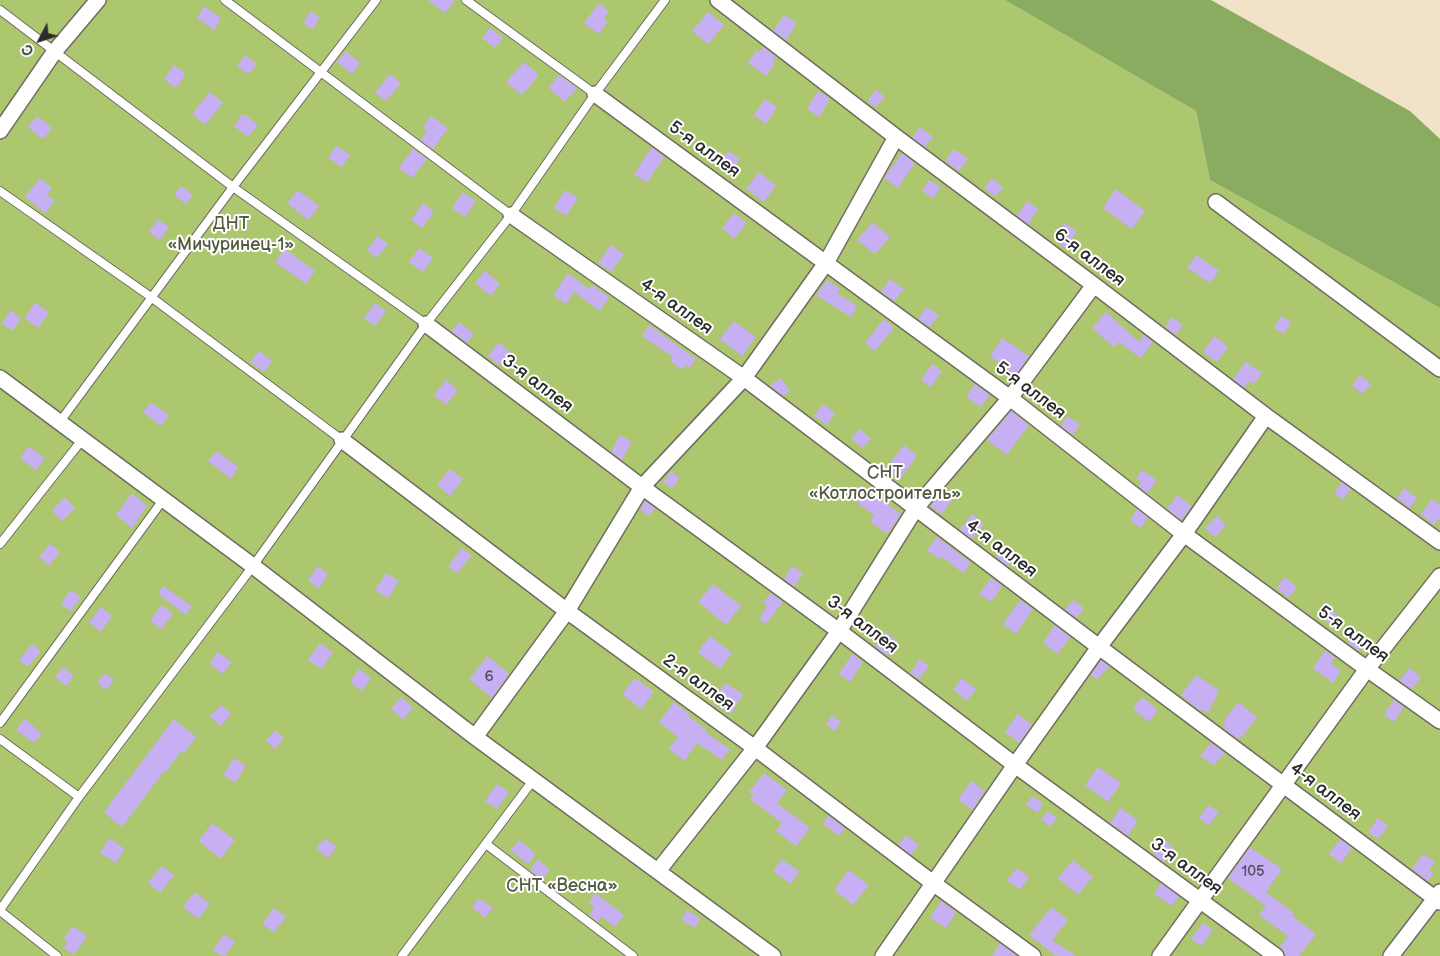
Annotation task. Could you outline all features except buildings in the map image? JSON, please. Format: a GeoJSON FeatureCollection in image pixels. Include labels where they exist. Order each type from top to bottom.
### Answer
{"type":"FeatureCollection","features":[{"type":"Feature","properties":{"kind":"street"},"geometry":{"type":"LineString","coordinates":[[0,131],[55,50],[98,0]]}},
{"type":"Feature","properties":{"kind":"street","name":"6-я аллея"},"geometry":{"type":"LineString","coordinates":[[718,0],[896,138],[1266,416],[1440,542]]}},
{"type":"Feature","properties":{"kind":"street","name":"5-я аллея"},"geometry":{"type":"LineString","coordinates":[[595,94],[1010,398],[1184,534],[1440,721]]}},
{"type":"Feature","properties":{"kind":"street"},"geometry":{"type":"LineString","coordinates":[[475,737],[567,611],[642,487],[744,378],[826,263],[896,138]]}},
{"type":"Feature","properties":{"kind":"street"},"geometry":{"type":"LineString","coordinates":[[1216,202],[1440,369]]}},
{"type":"Feature","properties":{"kind":"street","name":"4-я аллея"},"geometry":{"type":"LineString","coordinates":[[512,214],[744,378],[1282,784],[1438,897]]}},
{"type":"Feature","properties":{"kind":"street"},"geometry":{"type":"LineString","coordinates":[[658,872],[755,748],[839,631],[916,508],[1010,398],[1094,285]]}},
{"type":"Feature","properties":{"kind":"street","name":"3-я аллея"},"geometry":{"type":"LineString","coordinates":[[426,324],[642,487],[839,631],[1015,765],[1276,956]]}},
{"type":"Feature","properties":{"kind":"street"},"geometry":{"type":"LineString","coordinates":[[0,378],[253,566],[475,737],[773,956]]}},
{"type":"Feature","properties":{"kind":"street"},"geometry":{"type":"LineString","coordinates":[[884,956],[1015,765],[1099,647],[1184,534],[1266,416]]}},
{"type":"Feature","properties":{"kind":"street","name":"2-я аллея"},"geometry":{"type":"LineString","coordinates":[[342,440],[567,611],[755,748],[933,883],[1034,956]]}},
{"type":"Feature","properties":{"kind":"street"},"geometry":{"type":"LineString","coordinates":[[1160,956],[1282,784],[1367,669],[1440,576]]}},
{"type":"Feature","properties":{"kind":"street"},"geometry":{"type":"LineString","coordinates":[[1391,956],[1438,897]]}},
{"type":"Feature","properties":{"kind":"lane"},"geometry":{"type":"LineString","coordinates":[[225,0],[512,214]]}},
{"type":"Feature","properties":{"kind":"lane"},"geometry":{"type":"LineString","coordinates":[[59,423],[233,187],[376,0]]}},
{"type":"Feature","properties":{"kind":"lane"},"geometry":{"type":"LineString","coordinates":[[466,0],[595,94]]}},
{"type":"Feature","properties":{"kind":"lane"},"geometry":{"type":"LineString","coordinates":[[57,956],[0,911],[80,797],[253,566],[426,324],[512,214],[595,94],[664,0]]}},
{"type":"Feature","properties":{"kind":"lane"},"geometry":{"type":"LineString","coordinates":[[0,10],[233,187],[426,324]]}},
{"type":"Feature","properties":{"kind":"lane"},"geometry":{"type":"LineString","coordinates":[[0,191],[151,297],[342,440]]}},
{"type":"Feature","properties":{"kind":"lane"},"geometry":{"type":"LineString","coordinates":[[0,544],[82,440]]}},
{"type":"Feature","properties":{"kind":"lane"},"geometry":{"type":"LineString","coordinates":[[0,724],[163,500]]}},
{"type":"Feature","properties":{"kind":"lane"},"geometry":{"type":"LineString","coordinates":[[0,739],[80,797]]}},
{"type":"Feature","properties":{"kind":"lane"},"geometry":{"type":"LineString","coordinates":[[402,956],[534,779]]}},
{"type":"Feature","properties":{"kind":"lane"},"geometry":{"type":"LineString","coordinates":[[486,844],[633,956]]}},
{"type":"Feature","properties":{"kind":"green space","name":"СНТ «Котлостроитель»"},"geometry":{"type":"Polygon","coordinates":[[[0,0],[1005,0],[1196,111],[1210,180],[1440,308],[1440,956],[0,956],[0,0]]]}},
{"type":"Feature","properties":{"kind":"green space"},"geometry":{"type":"Polygon","coordinates":[[[1005,0],[1211,0],[1410,111],[1440,139],[1440,308],[1210,180],[1196,111],[1005,0]]]}},
{"type":"Feature","properties":{"kind":"park label","name":"ДНТ «Мичуринец-1»"},"geometry":{"type":"Point","coordinates":[231,234]}},
{"type":"Feature","properties":{"kind":"park label","name":"СНТ «Весна»"},"geometry":{"type":"Point","coordinates":[562,886]}}]}
